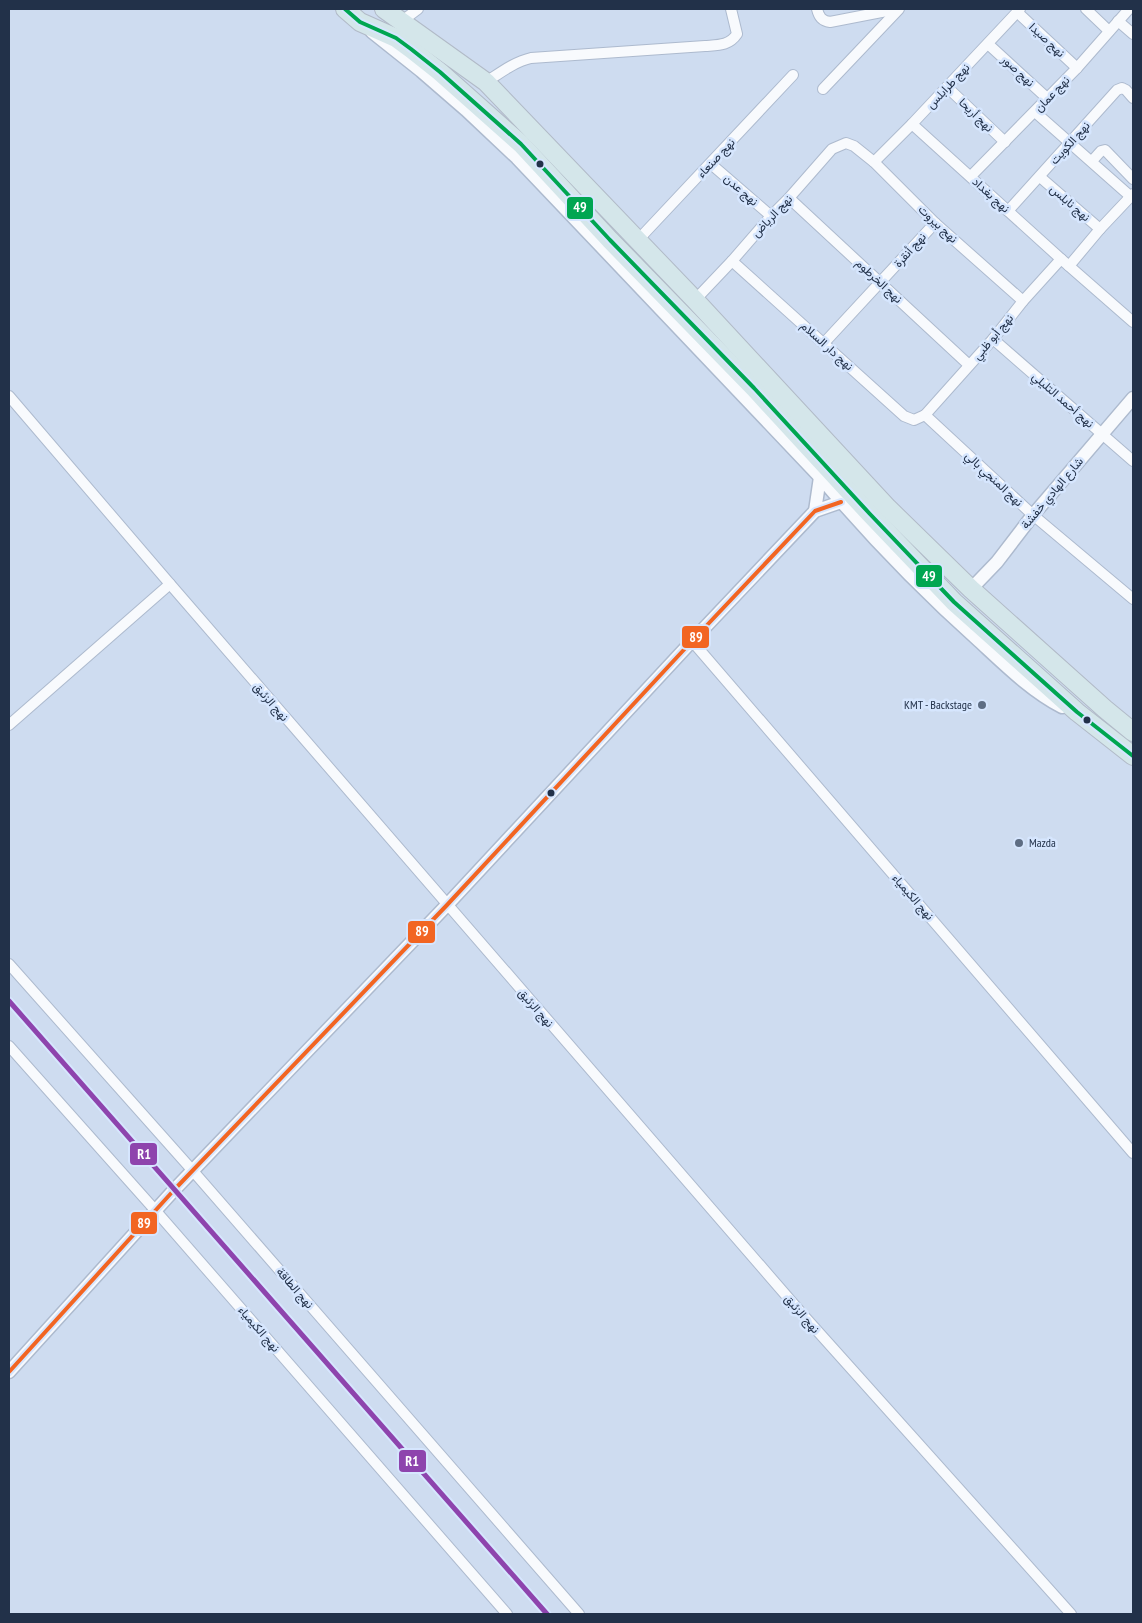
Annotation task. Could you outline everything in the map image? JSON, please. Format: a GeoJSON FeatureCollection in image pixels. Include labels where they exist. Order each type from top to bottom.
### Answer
{"type":"FeatureCollection","features":[{"type":"Feature","properties":{"kind":"highway"},"geometry":{"type":"LineString","coordinates":[[345,9],[360,22],[396,38],[440,72],[521,144],[610,240],[754,388],[954,602],[1077,712],[1133,756]]}},
{"type":"Feature","properties":{"kind":"highway"},"geometry":{"type":"LineString","coordinates":[[384,9],[486,82],[695,300],[888,508],[971,589],[1133,732]]}},
{"type":"Feature","properties":{"kind":"street"},"geometry":{"type":"LineString","coordinates":[[402,21],[418,9]]}},
{"type":"Feature","properties":{"kind":"street"},"geometry":{"type":"LineString","coordinates":[[486,82],[511,66],[531,58],[726,44],[736,34],[732,9]]}},
{"type":"Feature","properties":{"kind":"street"},"geometry":{"type":"LineString","coordinates":[[817,9],[823,21],[830,22],[898,9]]}},
{"type":"Feature","properties":{"kind":"street"},"geometry":{"type":"LineString","coordinates":[[823,90],[898,9]]}},
{"type":"Feature","properties":{"kind":"street"},"geometry":{"type":"LineString","coordinates":[[1086,9],[1109,31]]}},
{"type":"Feature","properties":{"kind":"street","name":"نهج عمان"},"geometry":{"type":"LineString","coordinates":[[971,176],[1077,68],[1129,9]]}},
{"type":"Feature","properties":{"kind":"street","name":"نهج طرابلس"},"geometry":{"type":"LineString","coordinates":[[874,162],[1019,10]]}},
{"type":"Feature","properties":{"kind":"street","name":"نهج صيدا"},"geometry":{"type":"LineString","coordinates":[[1019,10],[1077,68]]}},
{"type":"Feature","properties":{"kind":"street"},"geometry":{"type":"LineString","coordinates":[[1118,21],[1133,34]]}},
{"type":"Feature","properties":{"kind":"street"},"geometry":{"type":"LineString","coordinates":[[360,22],[466,110],[517,158],[943,609],[1011,671],[1061,707],[1077,712]]}},
{"type":"Feature","properties":{"kind":"street","name":"نهج صور"},"geometry":{"type":"LineString","coordinates":[[988,44],[1048,98]]}},
{"type":"Feature","properties":{"kind":"street","name":"نهج صنعاء"},"geometry":{"type":"LineString","coordinates":[[638,240],[793,75]]}},
{"type":"Feature","properties":{"kind":"street","name":"نهج أريحا"},"geometry":{"type":"LineString","coordinates":[[947,87],[1005,142]]}},
{"type":"Feature","properties":{"kind":"street","name":"نهج الكويت"},"geometry":{"type":"LineString","coordinates":[[1008,211],[1117,90],[1122,88],[1126,90],[1133,98]]}},
{"type":"Feature","properties":{"kind":"street"},"geometry":{"type":"LineString","coordinates":[[1035,112],[1132,195]]}},
{"type":"Feature","properties":{"kind":"street","name":"نهج بغداد"},"geometry":{"type":"LineString","coordinates":[[912,124],[1133,322]]}},
{"type":"Feature","properties":{"kind":"street","name":"نهج الرياض"},"geometry":{"type":"LineString","coordinates":[[695,300],[832,149],[846,143],[854,146]]}},
{"type":"Feature","properties":{"kind":"street","name":"نهج بيروت"},"geometry":{"type":"LineString","coordinates":[[854,146],[874,162],[935,223],[1023,301]]}},
{"type":"Feature","properties":{"kind":"street"},"geometry":{"type":"LineString","coordinates":[[1092,161],[1101,151],[1105,150],[1133,178]]}},
{"type":"Feature","properties":{"kind":"street","name":"نهج عدن"},"geometry":{"type":"LineString","coordinates":[[711,164],[771,216]]}},
{"type":"Feature","properties":{"kind":"street","name":"نهج نابلس"},"geometry":{"type":"LineString","coordinates":[[1040,177],[1100,229]]}},
{"type":"Feature","properties":{"kind":"street","name":"نهج أبو ظبي"},"geometry":{"type":"LineString","coordinates":[[925,415],[993,339],[1023,301],[1100,229],[1132,195]]}},
{"type":"Feature","properties":{"kind":"street","name":"نهج الخرطوم"},"geometry":{"type":"LineString","coordinates":[[789,198],[968,365]]}},
{"type":"Feature","properties":{"kind":"street","name":"نهج أنقرة"},"geometry":{"type":"LineString","coordinates":[[824,343],[935,223]]}},
{"type":"Feature","properties":{"kind":"street","name":"نهج دار السلام"},"geometry":{"type":"LineString","coordinates":[[732,261],[904,416],[914,420],[925,415]]}},
{"type":"Feature","properties":{"kind":"street","name":"نهج أحمد التليلي"},"geometry":{"type":"LineString","coordinates":[[993,339],[1133,460]]}},
{"type":"Feature","properties":{"kind":"street","name":"نهج الزئبق"},"geometry":{"type":"LineString","coordinates":[[9,396],[804,1316],[1071,1614]]}},
{"type":"Feature","properties":{"kind":"street","name":"شارع الهادي خفشة"},"geometry":{"type":"LineString","coordinates":[[971,589],[996,562],[1033,515],[1133,398]]}},
{"type":"Feature","properties":{"kind":"street","name":"نهج المنجي بالي"},"geometry":{"type":"LineString","coordinates":[[925,415],[1033,515],[1133,599]]}},
{"type":"Feature","properties":{"kind":"street"},"geometry":{"type":"LineString","coordinates":[[816,511],[820,477]]}},
{"type":"Feature","properties":{"kind":"street"},"geometry":{"type":"LineString","coordinates":[[9,1372],[156,1210],[447,905],[692,641],[816,511],[841,502]]}},
{"type":"Feature","properties":{"kind":"street"},"geometry":{"type":"LineString","coordinates":[[9,725],[170,584]]}},
{"type":"Feature","properties":{"kind":"street","name":"نهج الكيمياء"},"geometry":{"type":"LineString","coordinates":[[692,641],[1133,1153]]}},
{"type":"Feature","properties":{"kind":"street","name":"نهج الطاقة"},"geometry":{"type":"LineString","coordinates":[[9,964],[193,1171],[579,1614]]}},
{"type":"Feature","properties":{"kind":"street","name":"نهج الكيمياء"},"geometry":{"type":"LineString","coordinates":[[9,1046],[156,1210],[507,1614]]}},
{"type":"Feature","properties":{"kind":"transit line","name":"49"},"geometry":{"type":"LineString","coordinates":[[345,9],[360,22],[396,38],[411,49],[440,72],[521,144],[610,240],[754,388],[954,602],[1077,712],[1133,756]]}},
{"type":"Feature","properties":{"kind":"transit line","name":"89"},"geometry":{"type":"LineString","coordinates":[[9,1372],[174,1190],[447,905],[815,511],[841,502]]}},
{"type":"Feature","properties":{"kind":"transit line","name":"R1"},"geometry":{"type":"LineString","coordinates":[[9,1001],[547,1614]]}},
{"type":"Feature","properties":{"kind":"place","name":"KMT - Backstage"},"geometry":{"type":"Point","coordinates":[982,705]}},
{"type":"Feature","properties":{"kind":"place","name":"Mazda"},"geometry":{"type":"Point","coordinates":[1019,843]}}]}
